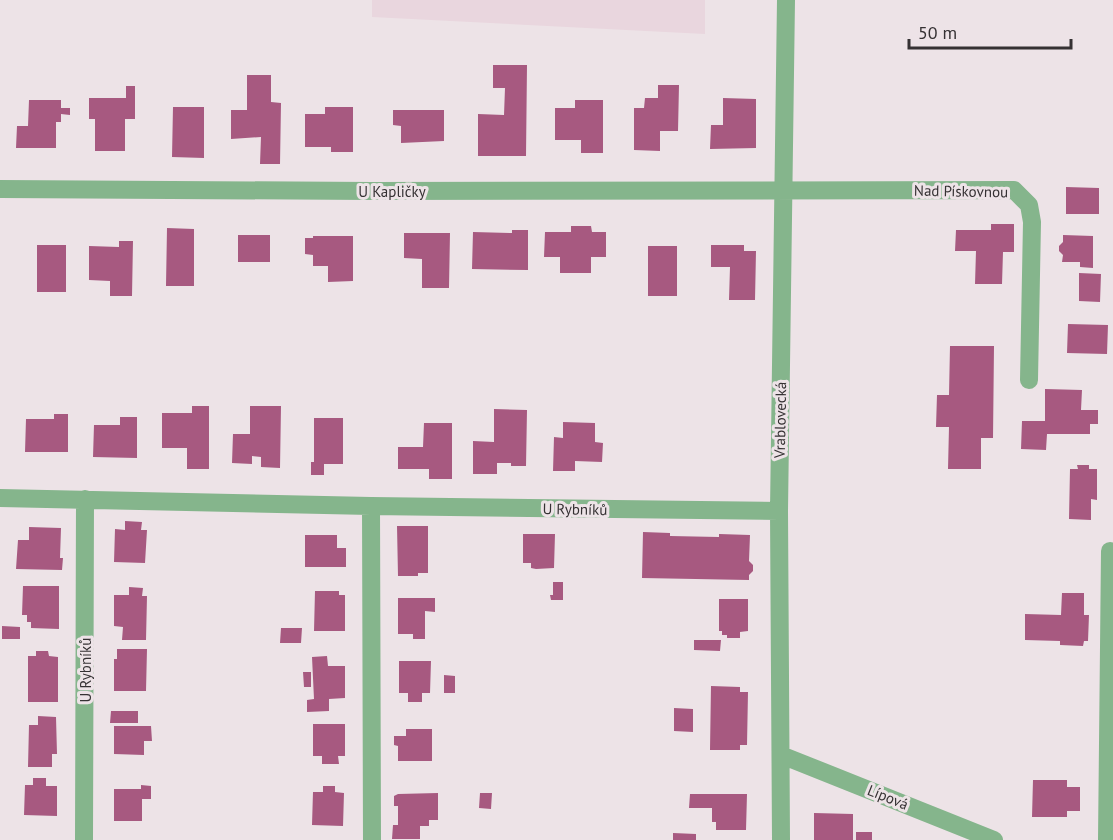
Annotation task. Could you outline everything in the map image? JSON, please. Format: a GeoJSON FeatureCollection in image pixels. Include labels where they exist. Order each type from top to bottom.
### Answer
{"type":"FeatureCollection","features":[{"type":"Feature","properties":{"kind":"street","name":"Vrablovecká"},"geometry":{"type":"LineString","coordinates":[[781,840],[779,511],[786,0]]}},
{"type":"Feature","properties":{"kind":"street","name":"U Kapličky"},"geometry":{"type":"LineString","coordinates":[[0,189],[784,190]]}},
{"type":"Feature","properties":{"kind":"street","name":"Nad Pískovnou"},"geometry":{"type":"LineString","coordinates":[[784,190],[1014,190],[1029,205],[1032,222],[1029,380]]}},
{"type":"Feature","properties":{"kind":"street","name":"U Rybníků"},"geometry":{"type":"LineString","coordinates":[[0,498],[371,506],[779,511]]}},
{"type":"Feature","properties":{"kind":"street","name":"U Rybníků"},"geometry":{"type":"LineString","coordinates":[[84,840],[85,500]]}},
{"type":"Feature","properties":{"kind":"street"},"geometry":{"type":"LineString","coordinates":[[371,506],[372,840]]}},
{"type":"Feature","properties":{"kind":"street"},"geometry":{"type":"LineString","coordinates":[[1107,840],[1110,551]]}},
{"type":"Feature","properties":{"kind":"street","name":"Lípová"},"geometry":{"type":"LineString","coordinates":[[781,754],[994,840]]}},
{"type":"Feature","properties":{"kind":"shaded area"},"geometry":{"type":"Polygon","coordinates":[[[372,0],[705,0],[705,34],[372,17],[372,0]]]}},
{"type":"Feature","properties":{"kind":"building"},"geometry":{"type":"Polygon","coordinates":[[[493,65],[527,65],[526,156],[478,156],[478,114],[504,115],[505,88],[493,88],[493,65]]]}},
{"type":"Feature","properties":{"kind":"building"},"geometry":{"type":"Polygon","coordinates":[[[247,75],[271,75],[271,102],[281,103],[280,164],[260,164],[261,137],[231,139],[231,110],[247,110],[247,75]]]}},
{"type":"Feature","properties":{"kind":"building"},"geometry":{"type":"Polygon","coordinates":[[[658,85],[679,85],[678,131],[660,131],[660,151],[634,150],[634,108],[644,108],[645,98],[658,98],[658,85]]]}},
{"type":"Feature","properties":{"kind":"building"},"geometry":{"type":"Polygon","coordinates":[[[126,86],[135,86],[135,119],[125,119],[125,151],[95,151],[95,119],[89,119],[89,98],[126,98],[126,86]]]}},
{"type":"Feature","properties":{"kind":"building"},"geometry":{"type":"Polygon","coordinates":[[[723,98],[756,99],[756,148],[710,149],[711,125],[723,125],[723,98]]]}},
{"type":"Feature","properties":{"kind":"building"},"geometry":{"type":"Polygon","coordinates":[[[29,100],[61,100],[61,108],[70,108],[70,115],[61,114],[61,122],[56,122],[56,148],[16,148],[17,126],[28,126],[29,100]]]}},
{"type":"Feature","properties":{"kind":"building"},"geometry":{"type":"Polygon","coordinates":[[[575,100],[603,100],[603,153],[581,153],[581,140],[555,140],[555,108],[575,108],[575,100]]]}},
{"type":"Feature","properties":{"kind":"building"},"geometry":{"type":"Polygon","coordinates":[[[173,107],[204,107],[204,158],[172,157],[173,107]]]}},
{"type":"Feature","properties":{"kind":"building"},"geometry":{"type":"Polygon","coordinates":[[[325,107],[353,107],[353,152],[331,152],[331,147],[305,147],[305,114],[325,114],[325,107]]]}},
{"type":"Feature","properties":{"kind":"building"},"geometry":{"type":"Polygon","coordinates":[[[393,110],[444,110],[444,141],[401,143],[401,126],[393,125],[393,110]]]}},
{"type":"Feature","properties":{"kind":"building"},"geometry":{"type":"Polygon","coordinates":[[[1066,187],[1099,188],[1099,214],[1066,214],[1066,187]]]}},
{"type":"Feature","properties":{"kind":"building"},"geometry":{"type":"Polygon","coordinates":[[[991,224],[1014,224],[1014,252],[1003,252],[1002,284],[975,284],[976,251],[955,251],[956,230],[991,230],[991,224]]]}},
{"type":"Feature","properties":{"kind":"building"},"geometry":{"type":"Polygon","coordinates":[[[571,226],[591,226],[592,232],[606,232],[606,257],[591,257],[591,273],[560,273],[560,257],[544,257],[545,232],[571,232],[571,226]]]}},
{"type":"Feature","properties":{"kind":"building"},"geometry":{"type":"Polygon","coordinates":[[[167,228],[194,229],[194,286],[166,286],[167,228]]]}},
{"type":"Feature","properties":{"kind":"building"},"geometry":{"type":"Polygon","coordinates":[[[512,230],[528,230],[528,270],[472,269],[473,232],[512,233],[512,230]]]}},
{"type":"Feature","properties":{"kind":"building"},"geometry":{"type":"Polygon","coordinates":[[[404,233],[450,233],[449,288],[422,288],[422,259],[404,258],[404,233]]]}},
{"type":"Feature","properties":{"kind":"building"},"geometry":{"type":"Polygon","coordinates":[[[238,235],[270,235],[270,262],[238,262],[238,235]]]}},
{"type":"Feature","properties":{"kind":"building"},"geometry":{"type":"Polygon","coordinates":[[[1063,235],[1093,236],[1093,268],[1080,267],[1080,262],[1062,262],[1063,255],[1059,251],[1059,246],[1063,242],[1063,235]]]}},
{"type":"Feature","properties":{"kind":"building"},"geometry":{"type":"Polygon","coordinates":[[[313,236],[353,236],[353,281],[328,282],[328,266],[313,266],[313,255],[305,254],[305,238],[313,238],[313,236]]]}},
{"type":"Feature","properties":{"kind":"building"},"geometry":{"type":"Polygon","coordinates":[[[119,241],[133,241],[132,296],[110,296],[110,281],[89,280],[89,246],[119,247],[119,241]]]}},
{"type":"Feature","properties":{"kind":"building"},"geometry":{"type":"Polygon","coordinates":[[[37,245],[66,245],[66,292],[37,292],[37,245]]]}},
{"type":"Feature","properties":{"kind":"building"},"geometry":{"type":"Polygon","coordinates":[[[711,245],[744,245],[744,251],[756,251],[755,300],[729,300],[730,267],[711,267],[711,245]]]}},
{"type":"Feature","properties":{"kind":"building"},"geometry":{"type":"Polygon","coordinates":[[[648,246],[677,246],[677,296],[648,296],[648,246]]]}},
{"type":"Feature","properties":{"kind":"building"},"geometry":{"type":"Polygon","coordinates":[[[1079,273],[1101,274],[1100,302],[1079,301],[1079,273]]]}},
{"type":"Feature","properties":{"kind":"building"},"geometry":{"type":"Polygon","coordinates":[[[1068,324],[1108,325],[1107,354],[1067,353],[1068,324]]]}},
{"type":"Feature","properties":{"kind":"building"},"geometry":{"type":"Polygon","coordinates":[[[950,346],[994,346],[993,438],[981,438],[981,469],[948,469],[949,427],[936,427],[937,395],[949,395],[950,346]]]}},
{"type":"Feature","properties":{"kind":"building"},"geometry":{"type":"Polygon","coordinates":[[[1045,389],[1082,390],[1081,410],[1098,410],[1098,424],[1090,424],[1090,434],[1047,434],[1046,450],[1021,449],[1022,421],[1045,421],[1045,389]]]}},
{"type":"Feature","properties":{"kind":"building"},"geometry":{"type":"Polygon","coordinates":[[[192,406],[209,406],[209,469],[187,469],[187,448],[162,448],[162,413],[192,413],[192,406]]]}},
{"type":"Feature","properties":{"kind":"building"},"geometry":{"type":"Polygon","coordinates":[[[250,406],[281,406],[280,468],[261,467],[261,457],[252,456],[252,464],[232,463],[233,434],[250,434],[250,406]]]}},
{"type":"Feature","properties":{"kind":"building"},"geometry":{"type":"Polygon","coordinates":[[[494,409],[527,410],[526,466],[497,463],[497,474],[473,474],[473,441],[494,442],[494,409]]]}},
{"type":"Feature","properties":{"kind":"building"},"geometry":{"type":"Polygon","coordinates":[[[54,414],[68,414],[68,452],[25,452],[26,419],[54,419],[54,414]]]}},
{"type":"Feature","properties":{"kind":"building"},"geometry":{"type":"Polygon","coordinates":[[[120,417],[137,417],[137,458],[93,457],[94,425],[120,425],[120,417]]]}},
{"type":"Feature","properties":{"kind":"building"},"geometry":{"type":"Polygon","coordinates":[[[314,418],[343,418],[343,464],[324,464],[324,475],[311,475],[311,462],[314,462],[314,418]]]}},
{"type":"Feature","properties":{"kind":"building"},"geometry":{"type":"Polygon","coordinates":[[[563,422],[595,423],[595,442],[603,443],[602,462],[575,461],[575,471],[553,471],[554,437],[563,438],[563,422]]]}},
{"type":"Feature","properties":{"kind":"building"},"geometry":{"type":"Polygon","coordinates":[[[424,423],[452,423],[452,479],[429,479],[429,469],[398,469],[398,447],[423,447],[424,423]]]}},
{"type":"Feature","properties":{"kind":"building"},"geometry":{"type":"Polygon","coordinates":[[[1077,465],[1089,465],[1089,469],[1097,469],[1097,500],[1091,499],[1091,520],[1069,519],[1070,469],[1078,469],[1077,465]]]}},
{"type":"Feature","properties":{"kind":"building"},"geometry":{"type":"Polygon","coordinates":[[[125,521],[142,522],[141,530],[147,530],[145,563],[114,562],[115,529],[125,530],[125,521]]]}},
{"type":"Feature","properties":{"kind":"building"},"geometry":{"type":"Polygon","coordinates":[[[397,526],[428,526],[428,573],[418,573],[418,576],[398,576],[397,526]]]}},
{"type":"Feature","properties":{"kind":"building"},"geometry":{"type":"Polygon","coordinates":[[[29,527],[61,528],[62,570],[16,569],[18,540],[29,540],[29,527]]]}},
{"type":"Feature","properties":{"kind":"building"},"geometry":{"type":"Polygon","coordinates":[[[643,532],[670,533],[670,536],[750,535],[749,561],[753,565],[753,571],[749,575],[749,580],[642,578],[643,532]]]}},
{"type":"Feature","properties":{"kind":"building"},"geometry":{"type":"Polygon","coordinates":[[[523,534],[555,534],[554,568],[536,569],[531,568],[531,563],[523,563],[523,534]]]}},
{"type":"Feature","properties":{"kind":"building"},"geometry":{"type":"Polygon","coordinates":[[[305,535],[337,535],[337,548],[346,548],[346,567],[305,567],[305,535]]]}},
{"type":"Feature","properties":{"kind":"building"},"geometry":{"type":"Polygon","coordinates":[[[553,582],[563,582],[563,600],[551,600],[553,582]]]}},
{"type":"Feature","properties":{"kind":"building"},"geometry":{"type":"Polygon","coordinates":[[[23,586],[59,586],[59,629],[31,628],[31,622],[27,622],[27,615],[22,615],[23,586]]]}},
{"type":"Feature","properties":{"kind":"building"},"geometry":{"type":"Polygon","coordinates":[[[129,587],[143,588],[142,596],[147,596],[146,640],[122,640],[123,627],[114,626],[114,595],[129,595],[129,587]]]}},
{"type":"Feature","properties":{"kind":"building"},"geometry":{"type":"Polygon","coordinates":[[[315,591],[339,591],[339,595],[345,595],[345,631],[314,631],[315,591]]]}},
{"type":"Feature","properties":{"kind":"building"},"geometry":{"type":"Polygon","coordinates":[[[1062,593],[1084,593],[1084,615],[1089,615],[1088,641],[1084,641],[1083,646],[1060,645],[1060,641],[1025,640],[1025,614],[1061,615],[1062,593]]]}},
{"type":"Feature","properties":{"kind":"building"},"geometry":{"type":"Polygon","coordinates":[[[398,598],[435,598],[435,612],[425,611],[425,639],[413,639],[413,634],[398,634],[398,598]]]}},
{"type":"Feature","properties":{"kind":"building"},"geometry":{"type":"Polygon","coordinates":[[[719,599],[748,599],[748,631],[740,632],[740,638],[727,638],[727,635],[722,635],[722,631],[719,631],[719,599]]]}},
{"type":"Feature","properties":{"kind":"building"},"geometry":{"type":"Polygon","coordinates":[[[2,626],[20,627],[20,639],[2,639],[2,626]]]}},
{"type":"Feature","properties":{"kind":"building"},"geometry":{"type":"Polygon","coordinates":[[[281,628],[302,628],[301,643],[280,643],[281,628]]]}},
{"type":"Feature","properties":{"kind":"building"},"geometry":{"type":"Polygon","coordinates":[[[694,640],[721,640],[720,651],[694,650],[694,640]]]}},
{"type":"Feature","properties":{"kind":"building"},"geometry":{"type":"Polygon","coordinates":[[[117,649],[147,649],[146,691],[114,691],[114,659],[117,659],[117,649]]]}},
{"type":"Feature","properties":{"kind":"building"},"geometry":{"type":"Polygon","coordinates":[[[36,651],[48,651],[49,656],[58,657],[58,702],[28,702],[28,656],[36,656],[36,651]]]}},
{"type":"Feature","properties":{"kind":"building"},"geometry":{"type":"Polygon","coordinates":[[[327,656],[328,666],[345,666],[345,698],[329,699],[329,711],[307,712],[307,700],[314,699],[312,657],[327,656]]]}},
{"type":"Feature","properties":{"kind":"building"},"geometry":{"type":"Polygon","coordinates":[[[399,661],[431,661],[430,693],[422,693],[422,702],[408,702],[408,693],[399,693],[399,661]]]}},
{"type":"Feature","properties":{"kind":"building"},"geometry":{"type":"Polygon","coordinates":[[[303,672],[311,672],[311,687],[304,687],[303,672]]]}},
{"type":"Feature","properties":{"kind":"building"},"geometry":{"type":"Polygon","coordinates":[[[444,675],[455,676],[455,693],[444,693],[444,675]]]}},
{"type":"Feature","properties":{"kind":"building"},"geometry":{"type":"Polygon","coordinates":[[[711,686],[740,687],[740,692],[748,692],[747,745],[740,745],[740,750],[710,750],[711,686]]]}},
{"type":"Feature","properties":{"kind":"building"},"geometry":{"type":"Polygon","coordinates":[[[674,708],[693,709],[693,732],[674,731],[674,708]]]}},
{"type":"Feature","properties":{"kind":"building"},"geometry":{"type":"Polygon","coordinates":[[[111,711],[138,711],[138,723],[110,723],[111,711]]]}},
{"type":"Feature","properties":{"kind":"building"},"geometry":{"type":"Polygon","coordinates":[[[38,716],[56,717],[57,754],[52,754],[52,767],[28,767],[29,725],[38,725],[38,716]]]}},
{"type":"Feature","properties":{"kind":"building"},"geometry":{"type":"Polygon","coordinates":[[[313,724],[345,724],[345,756],[338,756],[339,764],[322,764],[322,756],[313,756],[313,724]]]}},
{"type":"Feature","properties":{"kind":"building"},"geometry":{"type":"Polygon","coordinates":[[[114,726],[151,726],[152,741],[144,741],[144,755],[114,754],[114,726]]]}},
{"type":"Feature","properties":{"kind":"building"},"geometry":{"type":"Polygon","coordinates":[[[406,729],[432,729],[432,761],[398,761],[398,746],[394,745],[394,736],[406,736],[406,729]]]}},
{"type":"Feature","properties":{"kind":"building"},"geometry":{"type":"Polygon","coordinates":[[[33,778],[46,778],[46,786],[57,786],[57,816],[24,815],[25,785],[33,785],[33,778]]]}},
{"type":"Feature","properties":{"kind":"building"},"geometry":{"type":"Polygon","coordinates":[[[1033,780],[1067,780],[1067,787],[1080,787],[1080,811],[1067,811],[1067,817],[1032,817],[1033,780]]]}},
{"type":"Feature","properties":{"kind":"building"},"geometry":{"type":"Polygon","coordinates":[[[141,785],[151,786],[151,799],[142,799],[142,821],[114,821],[114,789],[141,789],[141,785]]]}},
{"type":"Feature","properties":{"kind":"building"},"geometry":{"type":"Polygon","coordinates":[[[323,786],[335,786],[335,792],[344,793],[343,826],[312,825],[313,792],[323,792],[323,786]]]}},
{"type":"Feature","properties":{"kind":"building"},"geometry":{"type":"Polygon","coordinates":[[[438,793],[438,820],[429,820],[429,826],[420,826],[420,839],[392,839],[393,825],[398,825],[398,806],[394,806],[394,796],[438,793]]]}},
{"type":"Feature","properties":{"kind":"building"},"geometry":{"type":"Polygon","coordinates":[[[480,793],[492,793],[491,809],[479,808],[480,793]]]}},
{"type":"Feature","properties":{"kind":"building"},"geometry":{"type":"Polygon","coordinates":[[[690,794],[747,794],[746,830],[716,830],[716,822],[712,822],[712,808],[689,808],[690,794]]]}},
{"type":"Feature","properties":{"kind":"building"},"geometry":{"type":"Polygon","coordinates":[[[814,813],[853,814],[853,840],[814,840],[814,813]]]}},
{"type":"Feature","properties":{"kind":"building"},"geometry":{"type":"Polygon","coordinates":[[[856,832],[872,832],[872,840],[856,840],[856,832]]]}},
{"type":"Feature","properties":{"kind":"building"},"geometry":{"type":"Polygon","coordinates":[[[673,833],[696,834],[696,840],[673,840],[673,833]]]}}]}
